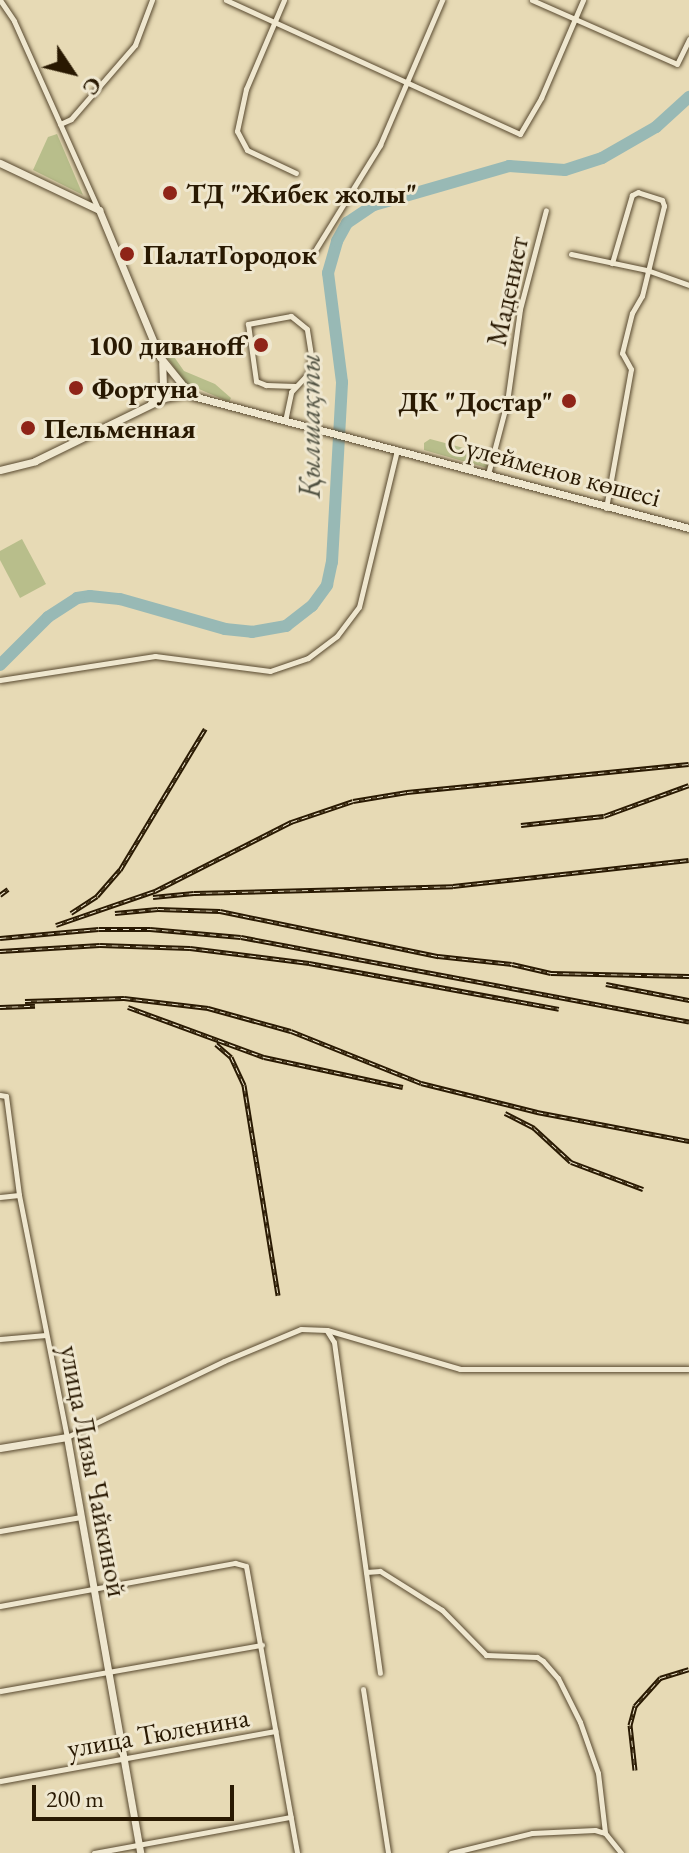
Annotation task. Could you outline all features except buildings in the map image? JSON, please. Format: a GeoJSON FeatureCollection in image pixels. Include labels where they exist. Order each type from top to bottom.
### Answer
{"type":"FeatureCollection","features":[{"type":"Feature","properties":{"kind":"street"},"geometry":{"type":"LineString","coordinates":[[0,0],[14,21],[99,210],[160,357],[172,375],[192,395]]}},
{"type":"Feature","properties":{"kind":"street"},"geometry":{"type":"LineString","coordinates":[[60,124],[71,119],[135,45],[152,0]]}},
{"type":"Feature","properties":{"kind":"street"},"geometry":{"type":"LineString","coordinates":[[226,0],[520,134],[541,98],[583,0]]}},
{"type":"Feature","properties":{"kind":"street"},"geometry":{"type":"LineString","coordinates":[[284,0],[246,89],[237,123],[239,139],[247,150],[296,173]]}},
{"type":"Feature","properties":{"kind":"street"},"geometry":{"type":"LineString","coordinates":[[314,252],[380,145],[442,0]]}},
{"type":"Feature","properties":{"kind":"street"},"geometry":{"type":"LineString","coordinates":[[532,0],[677,64],[689,39]]}},
{"type":"Feature","properties":{"kind":"street"},"geometry":{"type":"LineString","coordinates":[[0,163],[99,210]]}},
{"type":"Feature","properties":{"kind":"street"},"geometry":{"type":"LineString","coordinates":[[606,508],[631,369],[622,353],[664,202],[638,192],[632,195],[612,263]]}},
{"type":"Feature","properties":{"kind":"street","name":"Мадениет"},"geometry":{"type":"LineString","coordinates":[[488,474],[507,402],[520,309],[546,210]]}},
{"type":"Feature","properties":{"kind":"street"},"geometry":{"type":"LineString","coordinates":[[571,254],[647,270],[689,285]]}},
{"type":"Feature","properties":{"kind":"street"},"geometry":{"type":"LineString","coordinates":[[285,421],[295,386],[306,378],[311,365],[307,329],[303,323],[283,316],[248,324],[256,381],[266,385],[295,386]]}},
{"type":"Feature","properties":{"kind":"street"},"geometry":{"type":"LineString","coordinates":[[144,411],[163,386],[160,357]]}},
{"type":"Feature","properties":{"kind":"street"},"geometry":{"type":"LineString","coordinates":[[0,470],[35,461],[173,395],[192,395]]}},
{"type":"Feature","properties":{"kind":"street","name":"Сүлейменов көшесі"},"geometry":{"type":"LineString","coordinates":[[192,395],[689,528]]}},
{"type":"Feature","properties":{"kind":"street"},"geometry":{"type":"LineString","coordinates":[[0,680],[155,656],[270,671],[308,658],[337,636],[359,607],[397,449]]}},
{"type":"Feature","properties":{"kind":"street","name":"улица Лизы Чайкиной"},"geometry":{"type":"LineString","coordinates":[[3,1096],[139,1849]]}},
{"type":"Feature","properties":{"kind":"street"},"geometry":{"type":"LineString","coordinates":[[0,1197],[19,1195]]}},
{"type":"Feature","properties":{"kind":"street"},"geometry":{"type":"LineString","coordinates":[[0,1448],[67,1437],[224,1361],[301,1329],[327,1330],[460,1369],[689,1369]]}},
{"type":"Feature","properties":{"kind":"street"},"geometry":{"type":"LineString","coordinates":[[327,1330],[334,1342],[380,1673]]}},
{"type":"Feature","properties":{"kind":"street"},"geometry":{"type":"LineString","coordinates":[[0,1339],[46,1335]]}},
{"type":"Feature","properties":{"kind":"street"},"geometry":{"type":"LineString","coordinates":[[0,1531],[81,1517]]}},
{"type":"Feature","properties":{"kind":"street"},"geometry":{"type":"LineString","coordinates":[[0,1606],[243,1564],[249,1571],[297,1853]]}},
{"type":"Feature","properties":{"kind":"street"},"geometry":{"type":"LineString","coordinates":[[366,1572],[380,1571],[442,1610],[486,1655],[537,1657],[543,1661],[558,1678],[580,1722],[598,1773],[605,1833],[621,1853]]}},
{"type":"Feature","properties":{"kind":"street"},"geometry":{"type":"LineString","coordinates":[[0,1691],[262,1645]]}},
{"type":"Feature","properties":{"kind":"street"},"geometry":{"type":"LineString","coordinates":[[363,1689],[388,1853]]}},
{"type":"Feature","properties":{"kind":"street","name":"улица Тюленина"},"geometry":{"type":"LineString","coordinates":[[0,1781],[276,1731]]}},
{"type":"Feature","properties":{"kind":"street"},"geometry":{"type":"LineString","coordinates":[[94,1853],[139,1849],[291,1817]]}},
{"type":"Feature","properties":{"kind":"street"},"geometry":{"type":"LineString","coordinates":[[451,1853],[532,1833],[595,1830],[605,1833]]}},
{"type":"Feature","properties":{"kind":"green space"},"geometry":{"type":"Polygon","coordinates":[[[57,134],[83,195],[33,170],[48,137],[57,134]]]}},
{"type":"Feature","properties":{"kind":"green space"},"geometry":{"type":"Polygon","coordinates":[[[170,351],[184,371],[215,384],[231,398],[229,402],[185,383],[164,353],[170,351]]]}},
{"type":"Feature","properties":{"kind":"green space"},"geometry":{"type":"Polygon","coordinates":[[[430,439],[490,455],[487,468],[424,450],[424,443],[430,439]]]}},
{"type":"Feature","properties":{"kind":"green space"},"geometry":{"type":"Polygon","coordinates":[[[22,539],[46,584],[20,598],[0,560],[0,551],[22,539]]]}},
{"type":"Feature","properties":{"kind":"waterway","name":"Қылшақты"},"geometry":{"type":"LineString","coordinates":[[0,665],[48,617],[77,598],[120,599],[225,629],[252,632],[286,626],[312,606],[327,585],[332,562],[342,382],[328,273],[337,241],[347,223],[374,205],[509,166],[565,170],[602,158],[656,127],[689,97]]}},
{"type":"Feature","properties":{"kind":"railway"},"geometry":{"type":"LineString","coordinates":[[71,913],[97,896],[120,870],[205,729]]}},
{"type":"Feature","properties":{"kind":"railway"},"geometry":{"type":"LineString","coordinates":[[56,925],[155,891],[291,822],[353,801],[407,792],[689,764]]}},
{"type":"Feature","properties":{"kind":"railway"},"geometry":{"type":"LineString","coordinates":[[521,825],[604,816],[689,785]]}},
{"type":"Feature","properties":{"kind":"railway"},"geometry":{"type":"LineString","coordinates":[[153,897],[194,893],[453,886],[689,860]]}},
{"type":"Feature","properties":{"kind":"railway"},"geometry":{"type":"LineString","coordinates":[[0,895],[8,889]]}},
{"type":"Feature","properties":{"kind":"railway"},"geometry":{"type":"LineString","coordinates":[[115,913],[158,909],[220,911],[438,956],[512,964],[551,973],[689,976]]}},
{"type":"Feature","properties":{"kind":"railway"},"geometry":{"type":"LineString","coordinates":[[0,938],[99,929],[150,929],[241,937],[689,1022]]}},
{"type":"Feature","properties":{"kind":"railway"},"geometry":{"type":"LineString","coordinates":[[0,951],[100,945],[190,948],[309,963],[559,1009]]}},
{"type":"Feature","properties":{"kind":"railway"},"geometry":{"type":"LineString","coordinates":[[606,984],[689,1000]]}},
{"type":"Feature","properties":{"kind":"railway"},"geometry":{"type":"LineString","coordinates":[[25,1001],[124,998],[208,1008],[291,1031],[421,1083],[537,1112],[689,1141]]}},
{"type":"Feature","properties":{"kind":"railway"},"geometry":{"type":"LineString","coordinates":[[0,1007],[35,1006]]}},
{"type":"Feature","properties":{"kind":"railway"},"geometry":{"type":"LineString","coordinates":[[128,1007],[264,1057],[403,1087]]}},
{"type":"Feature","properties":{"kind":"railway"},"geometry":{"type":"LineString","coordinates":[[216,1044],[231,1057],[244,1085],[278,1295]]}},
{"type":"Feature","properties":{"kind":"railway"},"geometry":{"type":"LineString","coordinates":[[505,1113],[534,1128],[571,1162],[643,1189]]}},
{"type":"Feature","properties":{"kind":"railway"},"geometry":{"type":"LineString","coordinates":[[635,1770],[630,1725],[635,1706],[660,1678],[689,1669]]}},
{"type":"Feature","properties":{"kind":"place","name":"ТД \"Жибек жолы\""},"geometry":{"type":"Point","coordinates":[170,193]}},
{"type":"Feature","properties":{"kind":"place","name":"ПалатГородок"},"geometry":{"type":"Point","coordinates":[127,254]}},
{"type":"Feature","properties":{"kind":"place","name":"100 диваноff"},"geometry":{"type":"Point","coordinates":[261,345]}},
{"type":"Feature","properties":{"kind":"place","name":"Фортуна"},"geometry":{"type":"Point","coordinates":[76,388]}},
{"type":"Feature","properties":{"kind":"place","name":"ДК \"Достар\""},"geometry":{"type":"Point","coordinates":[569,401]}},
{"type":"Feature","properties":{"kind":"place","name":"Пельменная"},"geometry":{"type":"Point","coordinates":[28,428]}}]}
